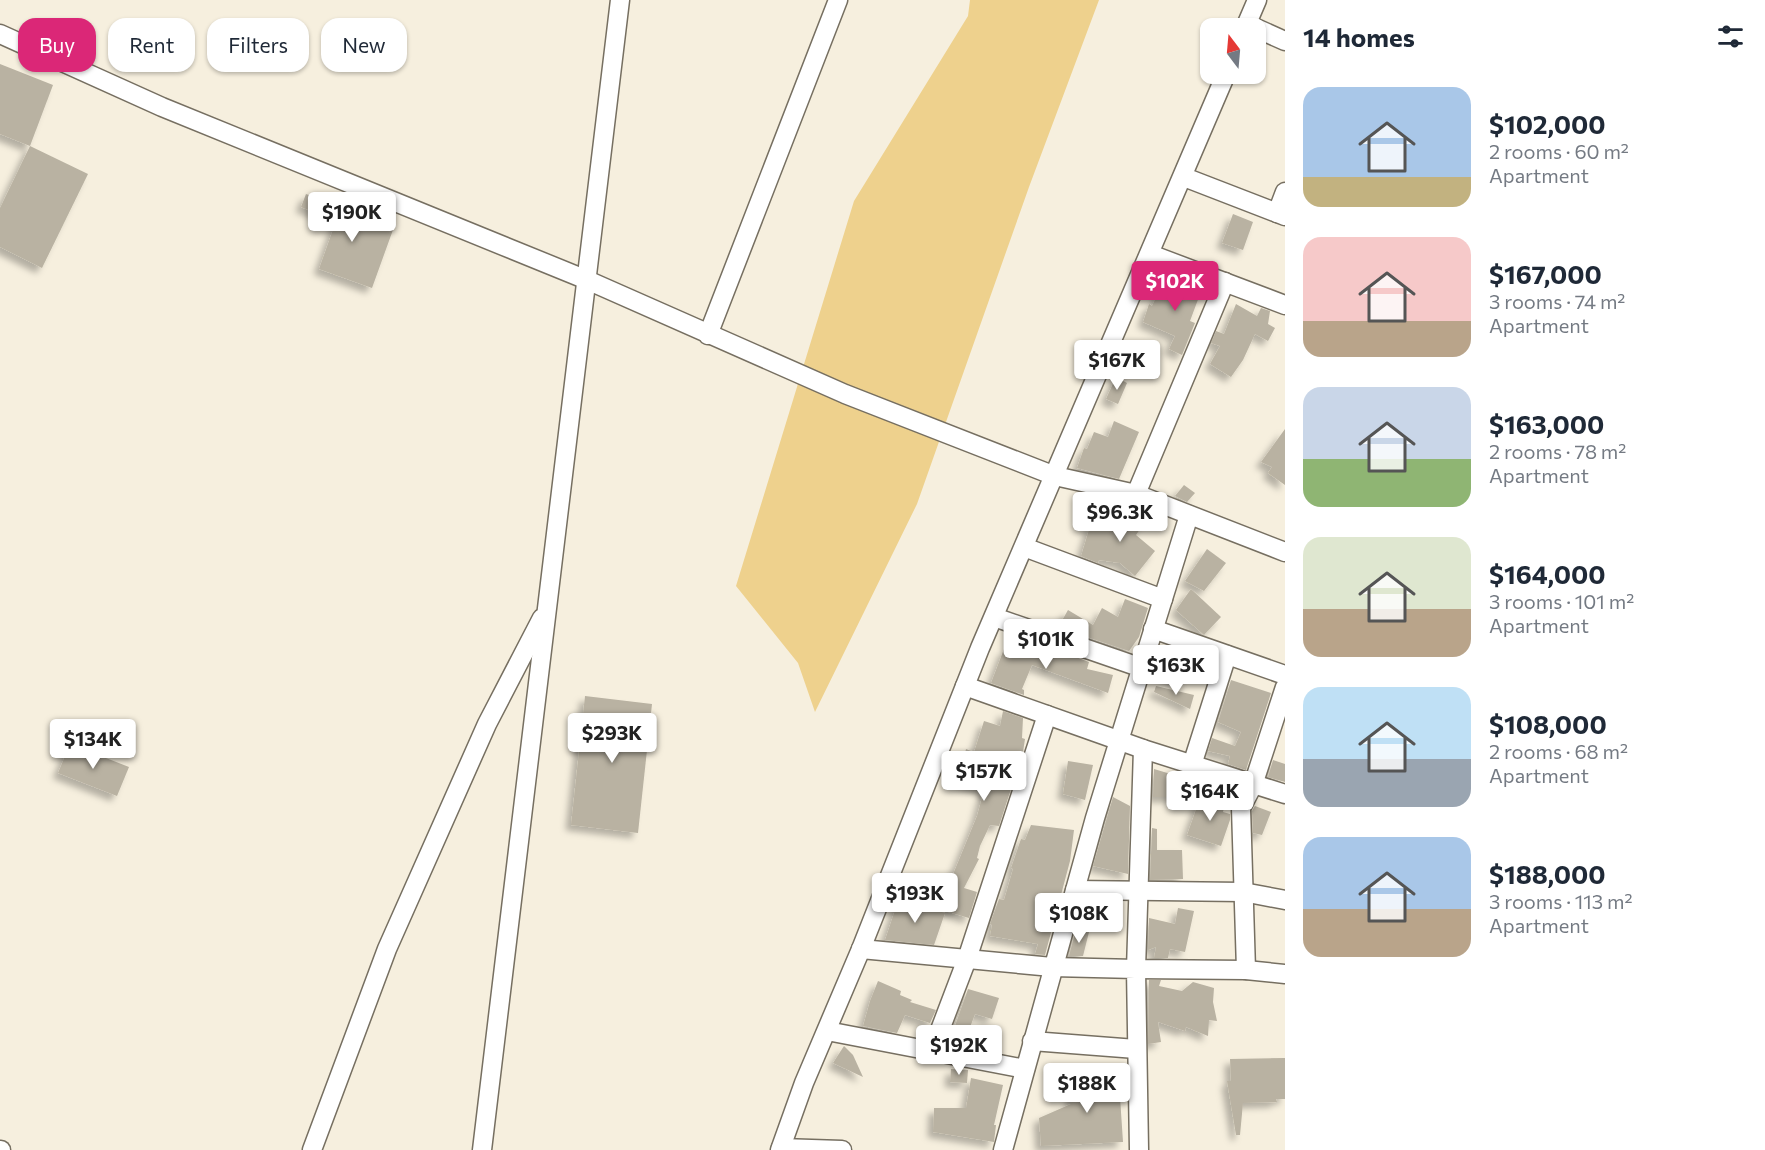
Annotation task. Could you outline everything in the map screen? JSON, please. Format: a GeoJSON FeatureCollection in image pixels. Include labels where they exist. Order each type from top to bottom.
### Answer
{"type":"FeatureCollection","features":[{"type":"Feature","properties":{"kind":"street"},"geometry":{"type":"LineString","coordinates":[[482,1150],[620,0]]}},
{"type":"Feature","properties":{"kind":"street"},"geometry":{"type":"LineString","coordinates":[[708,335],[838,0]]}},
{"type":"Feature","properties":{"kind":"street"},"geometry":{"type":"LineString","coordinates":[[1249,18],[1257,0]]}},
{"type":"Feature","properties":{"kind":"street"},"geometry":{"type":"LineString","coordinates":[[1266,33],[1285,40]]}},
{"type":"Feature","properties":{"kind":"street"},"geometry":{"type":"LineString","coordinates":[[0,34],[162,107],[587,280],[845,394],[1055,476],[1136,494],[1285,552]]}},
{"type":"Feature","properties":{"kind":"street"},"geometry":{"type":"LineString","coordinates":[[842,1150],[781,1149],[804,1083],[861,949],[965,686],[1222,84]]}},
{"type":"Feature","properties":{"kind":"street"},"geometry":{"type":"LineString","coordinates":[[1184,177],[1281,215],[1285,192]]}},
{"type":"Feature","properties":{"kind":"street"},"geometry":{"type":"LineString","coordinates":[[1150,254],[1285,305]]}},
{"type":"Feature","properties":{"kind":"street"},"geometry":{"type":"LineString","coordinates":[[1136,494],[1225,282]]}},
{"type":"Feature","properties":{"kind":"street"},"geometry":{"type":"LineString","coordinates":[[1003,1150],[1118,740],[1189,515]]}},
{"type":"Feature","properties":{"kind":"street"},"geometry":{"type":"LineString","coordinates":[[1024,548],[1162,599]]}},
{"type":"Feature","properties":{"kind":"street"},"geometry":{"type":"LineString","coordinates":[[312,1150],[387,949],[487,723],[547,609]]}},
{"type":"Feature","properties":{"kind":"street"},"geometry":{"type":"LineString","coordinates":[[994,617],[1142,668]]}},
{"type":"Feature","properties":{"kind":"street"},"geometry":{"type":"LineString","coordinates":[[1153,629],[1285,675]]}},
{"type":"Feature","properties":{"kind":"street"},"geometry":{"type":"LineString","coordinates":[[1192,765],[1227,655]]}},
{"type":"Feature","properties":{"kind":"street"},"geometry":{"type":"LineString","coordinates":[[965,686],[1192,765],[1285,794]]}},
{"type":"Feature","properties":{"kind":"street"},"geometry":{"type":"LineString","coordinates":[[1246,970],[1240,814],[1253,785],[1285,687]]}},
{"type":"Feature","properties":{"kind":"street"},"geometry":{"type":"LineString","coordinates":[[932,1051],[967,959],[1047,715]]}},
{"type":"Feature","properties":{"kind":"street"},"geometry":{"type":"LineString","coordinates":[[1139,1150],[1136,969],[1143,748]]}},
{"type":"Feature","properties":{"kind":"street"},"geometry":{"type":"LineString","coordinates":[[1075,890],[1243,892],[1285,900]]}},
{"type":"Feature","properties":{"kind":"street"},"geometry":{"type":"LineString","coordinates":[[861,949],[1053,967],[1246,970],[1285,974]]}},
{"type":"Feature","properties":{"kind":"street"},"geometry":{"type":"LineString","coordinates":[[827,1031],[1024,1070]]}},
{"type":"Feature","properties":{"kind":"street"},"geometry":{"type":"LineString","coordinates":[[1032,1041],[1136,1050]]}},
{"type":"Feature","properties":{"kind":"shaded area"},"geometry":{"type":"Polygon","coordinates":[[[970,0],[1099,0],[1029,187],[917,504],[815,712],[798,663],[736,586],[854,201],[968,16],[970,0]]]}},
{"type":"Feature","properties":{"kind":"building"},"geometry":{"type":"Polygon","coordinates":[[[0,64],[53,85],[30,146],[0,134],[0,64]]]}},
{"type":"Feature","properties":{"kind":"building"},"geometry":{"type":"Polygon","coordinates":[[[30,146],[88,174],[42,268],[0,247],[0,208],[30,146]]]}},
{"type":"Feature","properties":{"kind":"building"},"geometry":{"type":"Polygon","coordinates":[[[306,194],[394,227],[372,288],[319,269],[336,221],[301,207],[306,194]]]}},
{"type":"Feature","properties":{"kind":"building"},"geometry":{"type":"Polygon","coordinates":[[[1233,214],[1253,222],[1243,250],[1222,243],[1233,214]]]}},
{"type":"Feature","properties":{"kind":"building"},"geometry":{"type":"Polygon","coordinates":[[[1173,276],[1203,286],[1190,321],[1195,323],[1182,355],[1169,349],[1175,336],[1143,322],[1149,304],[1152,306],[1159,291],[1165,293],[1173,276]]]}},
{"type":"Feature","properties":{"kind":"building"},"geometry":{"type":"Polygon","coordinates":[[[1236,304],[1257,316],[1261,308],[1270,311],[1268,324],[1275,328],[1268,341],[1255,334],[1243,360],[1231,377],[1210,364],[1220,346],[1211,343],[1216,331],[1224,334],[1236,304]]]}},
{"type":"Feature","properties":{"kind":"building"},"geometry":{"type":"Polygon","coordinates":[[[1116,377],[1127,383],[1118,404],[1106,399],[1116,377]]]}},
{"type":"Feature","properties":{"kind":"building"},"geometry":{"type":"Polygon","coordinates":[[[1114,421],[1139,432],[1119,479],[1077,468],[1084,448],[1087,449],[1094,432],[1108,437],[1114,421]]]}},
{"type":"Feature","properties":{"kind":"building"},"geometry":{"type":"Polygon","coordinates":[[[1285,429],[1285,485],[1268,473],[1272,467],[1261,462],[1285,429]]]}},
{"type":"Feature","properties":{"kind":"building"},"geometry":{"type":"Polygon","coordinates":[[[1184,485],[1195,493],[1187,502],[1175,496],[1184,485]]]}},
{"type":"Feature","properties":{"kind":"building"},"geometry":{"type":"Polygon","coordinates":[[[1130,505],[1148,517],[1136,535],[1155,551],[1135,576],[1120,563],[1099,560],[1098,563],[1081,556],[1091,523],[1109,531],[1112,525],[1116,526],[1130,505]]]}},
{"type":"Feature","properties":{"kind":"building"},"geometry":{"type":"Polygon","coordinates":[[[1207,549],[1226,563],[1204,591],[1185,581],[1207,549]]]}},
{"type":"Feature","properties":{"kind":"building"},"geometry":{"type":"Polygon","coordinates":[[[1191,589],[1221,617],[1204,635],[1176,610],[1191,589]]]}},
{"type":"Feature","properties":{"kind":"building"},"geometry":{"type":"Polygon","coordinates":[[[1125,599],[1148,608],[1139,637],[1129,651],[1075,633],[1060,624],[1068,610],[1093,625],[1102,608],[1118,617],[1125,599]]]}},
{"type":"Feature","properties":{"kind":"building"},"geometry":{"type":"Polygon","coordinates":[[[1027,648],[1050,657],[1052,653],[1066,658],[1068,654],[1089,662],[1087,669],[1113,675],[1108,693],[1032,665],[1022,689],[1024,695],[991,683],[1004,649],[1023,656],[1027,648]]]}},
{"type":"Feature","properties":{"kind":"building"},"geometry":{"type":"Polygon","coordinates":[[[1159,656],[1182,664],[1176,682],[1155,671],[1159,656]]]}},
{"type":"Feature","properties":{"kind":"building"},"geometry":{"type":"Polygon","coordinates":[[[1231,680],[1271,693],[1246,770],[1228,764],[1230,756],[1208,751],[1212,738],[1235,746],[1241,732],[1218,722],[1231,680]]]}},
{"type":"Feature","properties":{"kind":"building"},"geometry":{"type":"Polygon","coordinates":[[[1156,686],[1194,695],[1190,709],[1154,692],[1156,686]]]}},
{"type":"Feature","properties":{"kind":"building"},"geometry":{"type":"Polygon","coordinates":[[[585,696],[652,704],[638,833],[571,825],[585,696]]]}},
{"type":"Feature","properties":{"kind":"building"},"geometry":{"type":"Polygon","coordinates":[[[1003,711],[1023,718],[1022,738],[1025,739],[1023,752],[999,826],[990,825],[980,846],[977,858],[979,859],[964,888],[977,892],[969,918],[935,908],[937,879],[949,884],[977,816],[984,790],[958,781],[966,749],[974,752],[984,721],[1000,726],[1003,711]]]}},
{"type":"Feature","properties":{"kind":"building"},"geometry":{"type":"Polygon","coordinates":[[[70,744],[129,767],[117,796],[58,773],[70,744]]]}},
{"type":"Feature","properties":{"kind":"building"},"geometry":{"type":"Polygon","coordinates":[[[1273,760],[1285,764],[1285,782],[1268,777],[1273,760]]]}},
{"type":"Feature","properties":{"kind":"building"},"geometry":{"type":"Polygon","coordinates":[[[1068,761],[1093,765],[1085,800],[1063,794],[1068,761]]]}},
{"type":"Feature","properties":{"kind":"building"},"geometry":{"type":"Polygon","coordinates":[[[1154,769],[1184,778],[1184,802],[1173,797],[1153,797],[1154,769]]]}},
{"type":"Feature","properties":{"kind":"building"},"geometry":{"type":"Polygon","coordinates":[[[1210,796],[1226,799],[1223,812],[1230,814],[1221,846],[1187,835],[1199,801],[1208,806],[1210,796]]]}},
{"type":"Feature","properties":{"kind":"building"},"geometry":{"type":"Polygon","coordinates":[[[1113,797],[1130,806],[1128,874],[1093,866],[1113,797]]]}},
{"type":"Feature","properties":{"kind":"building"},"geometry":{"type":"Polygon","coordinates":[[[1255,806],[1271,812],[1262,835],[1253,833],[1252,811],[1255,806]]]}},
{"type":"Feature","properties":{"kind":"building"},"geometry":{"type":"Polygon","coordinates":[[[1031,825],[1074,830],[1070,861],[1045,955],[1035,954],[1038,944],[990,936],[992,925],[990,924],[999,899],[1004,900],[1013,869],[1011,868],[1021,839],[1025,840],[1031,825]]]}},
{"type":"Feature","properties":{"kind":"building"},"geometry":{"type":"Polygon","coordinates":[[[1152,828],[1157,829],[1157,850],[1182,850],[1183,879],[1150,880],[1152,828]]]}},
{"type":"Feature","properties":{"kind":"building"},"geometry":{"type":"Polygon","coordinates":[[[899,898],[945,913],[934,945],[885,940],[899,898]]]}},
{"type":"Feature","properties":{"kind":"building"},"geometry":{"type":"Polygon","coordinates":[[[1178,908],[1194,911],[1185,952],[1170,949],[1168,958],[1154,958],[1156,947],[1148,950],[1149,918],[1175,924],[1178,908]]]}},
{"type":"Feature","properties":{"kind":"building"},"geometry":{"type":"Polygon","coordinates":[[[1089,932],[1083,956],[1069,956],[1075,933],[1089,932]]]}},
{"type":"Feature","properties":{"kind":"building"},"geometry":{"type":"Polygon","coordinates":[[[1149,980],[1161,980],[1159,986],[1182,991],[1193,982],[1214,988],[1213,1002],[1217,1021],[1209,1020],[1208,1036],[1186,1027],[1185,1031],[1158,1022],[1161,1042],[1148,1044],[1149,980]]]}},
{"type":"Feature","properties":{"kind":"building"},"geometry":{"type":"Polygon","coordinates":[[[878,981],[901,991],[900,995],[912,1000],[910,1002],[936,1010],[930,1023],[905,1015],[897,1033],[863,1026],[878,981]]]}},
{"type":"Feature","properties":{"kind":"building"},"geometry":{"type":"Polygon","coordinates":[[[968,989],[999,998],[992,1019],[975,1014],[963,1046],[949,1043],[968,989]]]}},
{"type":"Feature","properties":{"kind":"building"},"geometry":{"type":"Polygon","coordinates":[[[844,1046],[853,1055],[863,1077],[833,1063],[844,1046]]]}},
{"type":"Feature","properties":{"kind":"building"},"geometry":{"type":"Polygon","coordinates":[[[1285,1058],[1285,1099],[1276,1099],[1277,1102],[1243,1103],[1240,1135],[1236,1135],[1227,1081],[1231,1081],[1230,1059],[1285,1058]]]}},
{"type":"Feature","properties":{"kind":"building"},"geometry":{"type":"Polygon","coordinates":[[[1118,1067],[1123,1142],[1041,1146],[1039,1118],[1071,1104],[1072,1082],[1099,1082],[1101,1068],[1118,1067]]]}},
{"type":"Feature","properties":{"kind":"building"},"geometry":{"type":"Polygon","coordinates":[[[951,1069],[968,1070],[967,1083],[950,1082],[951,1069]]]}},
{"type":"Feature","properties":{"kind":"building"},"geometry":{"type":"Polygon","coordinates":[[[971,1078],[1003,1085],[994,1125],[996,1125],[994,1142],[933,1132],[934,1108],[966,1108],[971,1078]]]}}]}
